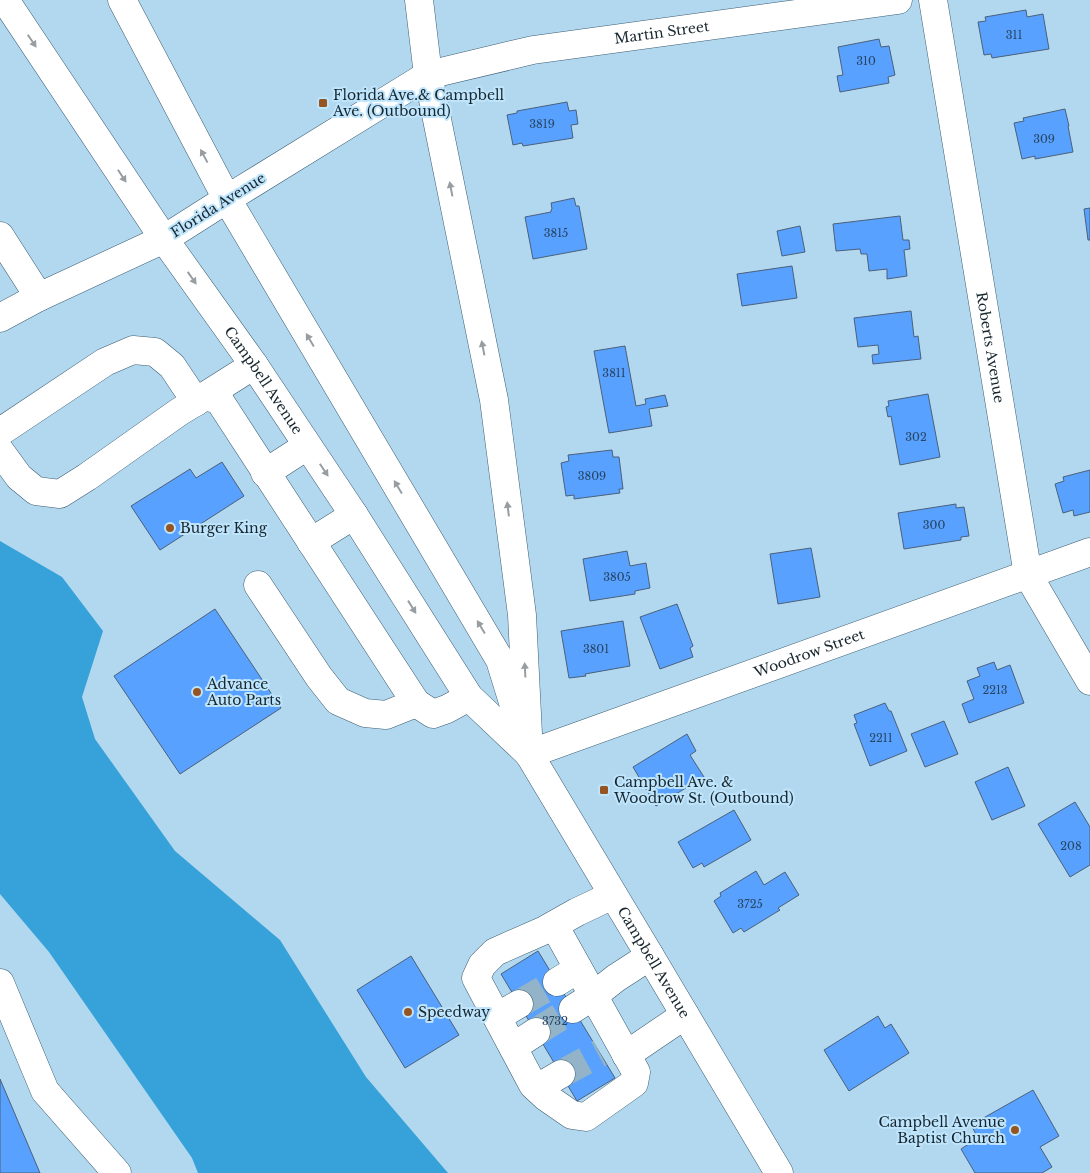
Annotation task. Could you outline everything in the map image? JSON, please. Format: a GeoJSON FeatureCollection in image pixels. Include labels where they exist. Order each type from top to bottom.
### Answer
{"type":"FeatureCollection","features":[{"type":"Feature","properties":{"kind":"street","name":"Campbell Avenue"},"geometry":{"type":"LineString","coordinates":[[5,0],[164,238],[254,365],[354,515],[468,696],[529,754]]}},
{"type":"Feature","properties":{"kind":"street","name":"Campbell Avenue"},"geometry":{"type":"LineString","coordinates":[[122,0],[226,199],[500,660],[529,754],[778,1173]]}},
{"type":"Feature","properties":{"kind":"street","name":"Campbell Avenue"},"geometry":{"type":"LineString","coordinates":[[419,0],[428,75],[494,400],[522,615],[529,754]]}},
{"type":"Feature","properties":{"kind":"street","name":"Martin Street"},"geometry":{"type":"LineString","coordinates":[[428,75],[533,50],[898,0]]}},
{"type":"Feature","properties":{"kind":"street","name":"Roberts Avenue"},"geometry":{"type":"LineString","coordinates":[[933,0],[1028,575],[1090,681]]}},
{"type":"Feature","properties":{"kind":"street","name":"Florida Avenue"},"geometry":{"type":"LineString","coordinates":[[0,318],[38,297],[164,238],[428,75]]}},
{"type":"Feature","properties":{"kind":"street"},"geometry":{"type":"LineString","coordinates":[[0,236],[38,297]]}},
{"type":"Feature","properties":{"kind":"street"},"geometry":{"type":"LineString","coordinates":[[0,432],[105,362],[132,350],[155,352],[172,366],[200,399],[219,400],[416,703],[433,714],[447,709],[468,696]]}},
{"type":"Feature","properties":{"kind":"street"},"geometry":{"type":"LineString","coordinates":[[0,451],[19,477],[36,491],[60,494],[179,412],[254,365]]}},
{"type":"Feature","properties":{"kind":"street"},"geometry":{"type":"LineString","coordinates":[[265,473],[308,446]]}},
{"type":"Feature","properties":{"kind":"street"},"geometry":{"type":"LineString","coordinates":[[311,542],[354,515]]}},
{"type":"Feature","properties":{"kind":"street","name":"Woodrow Street"},"geometry":{"type":"LineString","coordinates":[[529,754],[1090,552]]}},
{"type":"Feature","properties":{"kind":"street"},"geometry":{"type":"LineString","coordinates":[[258,585],[319,677],[338,701],[365,712],[386,715],[416,703]]}},
{"type":"Feature","properties":{"kind":"street"},"geometry":{"type":"LineString","coordinates":[[554,925],[567,975],[615,1050],[636,1072],[634,1083],[586,1117],[572,1115],[533,1085],[513,1047],[508,1011],[476,978],[482,965],[495,952],[613,895]]}},
{"type":"Feature","properties":{"kind":"street"},"geometry":{"type":"LineString","coordinates":[[583,1002],[650,956]]}},
{"type":"Feature","properties":{"kind":"street"},"geometry":{"type":"LineString","coordinates":[[0,983],[45,1091],[117,1173]]}},
{"type":"Feature","properties":{"kind":"street"},"geometry":{"type":"LineString","coordinates":[[615,1050],[685,1015]]}},
{"type":"Feature","properties":{"kind":"street"},"geometry":{"type":"LineString","coordinates":[[513,1047],[536,1032]]}},
{"type":"Feature","properties":{"kind":"street"},"geometry":{"type":"LineString","coordinates":[[537,1088],[561,1074]]}},
{"type":"Feature","properties":{"kind":"shaded area"},"geometry":{"type":"Polygon","coordinates":[[[0,541],[62,577],[103,631],[82,697],[95,739],[175,851],[280,940],[366,1077],[448,1173],[198,1173],[192,1158],[49,952],[0,894],[0,541]]]}},
{"type":"Feature","properties":{"kind":"building"},"geometry":{"type":"Polygon","coordinates":[[[1026,10],[1027,17],[1043,14],[1049,49],[992,58],[991,54],[984,55],[978,22],[986,21],[985,17],[1026,10]]]}},
{"type":"Feature","properties":{"kind":"building"},"geometry":{"type":"Polygon","coordinates":[[[879,39],[881,47],[889,46],[895,75],[888,77],[889,83],[840,92],[837,76],[843,75],[838,47],[879,39]]]}},
{"type":"Feature","properties":{"kind":"building"},"geometry":{"type":"Polygon","coordinates":[[[567,102],[569,111],[576,110],[578,124],[571,125],[573,138],[523,146],[522,143],[513,145],[507,115],[517,113],[517,111],[567,102]]]}},
{"type":"Feature","properties":{"kind":"building"},"geometry":{"type":"Polygon","coordinates":[[[1065,109],[1073,152],[1035,159],[1035,156],[1022,159],[1014,123],[1024,121],[1023,118],[1065,109]]]}},
{"type":"Feature","properties":{"kind":"building"},"geometry":{"type":"Polygon","coordinates":[[[574,198],[576,206],[579,206],[587,249],[533,259],[525,217],[551,212],[551,203],[574,198]]]}},
{"type":"Feature","properties":{"kind":"building"},"geometry":{"type":"Polygon","coordinates":[[[1090,208],[1090,240],[1088,240],[1084,209],[1090,208]]]}},
{"type":"Feature","properties":{"kind":"building"},"geometry":{"type":"Polygon","coordinates":[[[900,216],[903,240],[909,240],[910,249],[904,250],[907,276],[887,279],[887,269],[869,271],[867,254],[861,254],[860,249],[836,251],[833,224],[900,216]]]}},
{"type":"Feature","properties":{"kind":"building"},"geometry":{"type":"Polygon","coordinates":[[[800,226],[805,252],[782,256],[777,231],[800,226]]]}},
{"type":"Feature","properties":{"kind":"building"},"geometry":{"type":"Polygon","coordinates":[[[792,266],[797,298],[742,306],[737,274],[792,266]]]}},
{"type":"Feature","properties":{"kind":"building"},"geometry":{"type":"Polygon","coordinates":[[[911,311],[914,337],[918,336],[921,359],[873,364],[872,355],[879,354],[878,345],[858,347],[854,318],[911,311]]]}},
{"type":"Feature","properties":{"kind":"building"},"geometry":{"type":"Polygon","coordinates":[[[625,346],[636,406],[646,404],[645,399],[665,395],[668,406],[649,409],[652,426],[609,433],[594,351],[625,346]]]}},
{"type":"Feature","properties":{"kind":"building"},"geometry":{"type":"Polygon","coordinates":[[[928,394],[940,457],[900,465],[891,416],[888,417],[886,407],[889,406],[888,401],[928,394]]]}},
{"type":"Feature","properties":{"kind":"building"},"geometry":{"type":"Polygon","coordinates":[[[612,450],[613,457],[619,457],[623,489],[619,489],[620,493],[574,499],[574,495],[566,496],[561,463],[569,461],[568,455],[612,450]]]}},
{"type":"Feature","properties":{"kind":"building","name":"Burger King"},"geometry":{"type":"Polygon","coordinates":[[[222,462],[244,496],[160,550],[131,506],[190,469],[196,478],[222,462]]]}},
{"type":"Feature","properties":{"kind":"building"},"geometry":{"type":"Polygon","coordinates":[[[1090,470],[1090,512],[1074,516],[1073,510],[1063,513],[1055,484],[1064,481],[1063,477],[1090,470]]]}},
{"type":"Feature","properties":{"kind":"building"},"geometry":{"type":"Polygon","coordinates":[[[956,504],[956,508],[964,507],[969,536],[961,537],[961,540],[904,549],[898,513],[956,504]]]}},
{"type":"Feature","properties":{"kind":"building"},"geometry":{"type":"Polygon","coordinates":[[[811,548],[820,597],[778,604],[770,554],[811,548]]]}},
{"type":"Feature","properties":{"kind":"building"},"geometry":{"type":"Polygon","coordinates":[[[627,551],[630,566],[646,563],[650,588],[635,591],[635,594],[590,601],[583,559],[627,551]]]}},
{"type":"Feature","properties":{"kind":"building"},"geometry":{"type":"Polygon","coordinates":[[[677,604],[693,646],[690,648],[693,657],[660,669],[640,617],[677,604]]]}},
{"type":"Feature","properties":{"kind":"building","name":"Advance Auto Parts"},"geometry":{"type":"Polygon","coordinates":[[[215,609],[281,708],[180,774],[114,676],[215,609]]]}},
{"type":"Feature","properties":{"kind":"building"},"geometry":{"type":"Polygon","coordinates":[[[623,621],[630,666],[569,678],[561,631],[623,621]]]}},
{"type":"Feature","properties":{"kind":"building"},"geometry":{"type":"Polygon","coordinates":[[[994,662],[997,670],[1010,665],[1024,703],[969,723],[962,704],[974,699],[967,681],[980,676],[977,668],[994,662]]]}},
{"type":"Feature","properties":{"kind":"building"},"geometry":{"type":"Polygon","coordinates":[[[885,703],[889,711],[891,711],[907,751],[870,766],[854,724],[857,723],[854,715],[885,703]]]}},
{"type":"Feature","properties":{"kind":"building"},"geometry":{"type":"Polygon","coordinates":[[[944,721],[958,754],[925,767],[911,734],[944,721]]]}},
{"type":"Feature","properties":{"kind":"building"},"geometry":{"type":"Polygon","coordinates":[[[687,734],[696,751],[690,755],[704,777],[656,806],[633,767],[687,734]]]}},
{"type":"Feature","properties":{"kind":"building"},"geometry":{"type":"Polygon","coordinates":[[[1008,767],[1025,806],[992,820],[975,782],[1008,767]]]}},
{"type":"Feature","properties":{"kind":"building"},"geometry":{"type":"Polygon","coordinates":[[[1075,802],[1090,827],[1090,865],[1070,877],[1038,824],[1075,802]]]}},
{"type":"Feature","properties":{"kind":"building"},"geometry":{"type":"Polygon","coordinates":[[[734,810],[751,840],[704,867],[702,863],[693,868],[678,842],[734,810]]]}},
{"type":"Feature","properties":{"kind":"building"},"geometry":{"type":"Polygon","coordinates":[[[756,871],[764,885],[785,872],[799,895],[778,908],[780,910],[744,932],[741,928],[733,933],[714,901],[721,896],[720,893],[756,871]]]}},
{"type":"Feature","properties":{"kind":"building","name":"Speedway"},"geometry":{"type":"Polygon","coordinates":[[[538,951],[615,1078],[577,1101],[501,974],[538,951]]]}},
{"type":"Feature","properties":{"kind":"building","name":"Speedway"},"geometry":{"type":"Polygon","coordinates":[[[411,956],[459,1035],[405,1068],[357,990],[411,956]]]}},
{"type":"Feature","properties":{"kind":"building"},"geometry":{"type":"Polygon","coordinates":[[[878,1016],[885,1028],[891,1024],[909,1053],[849,1091],[824,1050],[878,1016]]]}},
{"type":"Feature","properties":{"kind":"building"},"geometry":{"type":"Polygon","coordinates":[[[0,1079],[40,1173],[0,1173],[0,1079]]]}},
{"type":"Feature","properties":{"kind":"building","name":"Campbell Avenue Baptist Church"},"geometry":{"type":"Polygon","coordinates":[[[1033,1090],[1059,1136],[1040,1147],[1052,1167],[1042,1173],[975,1173],[961,1149],[978,1138],[971,1125],[1033,1090]]]}},
{"type":"Feature","properties":{"kind":"tunnel"},"geometry":{"type":"LineString","coordinates":[[519,1004],[557,982]]}},
{"type":"Feature","properties":{"kind":"tunnel"},"geometry":{"type":"LineString","coordinates":[[536,1032],[573,1009]]}},
{"type":"Feature","properties":{"kind":"tunnel"},"geometry":{"type":"LineString","coordinates":[[561,1074],[600,1053]]}},
{"type":"Feature","properties":{"kind":"place","name":"Florida Ave.& Campbell Ave. (Outbound)"},"geometry":{"type":"Point","coordinates":[323,103]}},
{"type":"Feature","properties":{"kind":"place","name":"Burger King"},"geometry":{"type":"Point","coordinates":[170,528]}},
{"type":"Feature","properties":{"kind":"place","name":"Advance Auto Parts"},"geometry":{"type":"Point","coordinates":[197,692]}},
{"type":"Feature","properties":{"kind":"place","name":"Campbell Ave. & Woodrow St. (Outbound)"},"geometry":{"type":"Point","coordinates":[604,790]}},
{"type":"Feature","properties":{"kind":"place","name":"Speedway"},"geometry":{"type":"Point","coordinates":[408,1012]}},
{"type":"Feature","properties":{"kind":"place","name":"Campbell Avenue Baptist Church"},"geometry":{"type":"Point","coordinates":[1015,1130]}}]}
